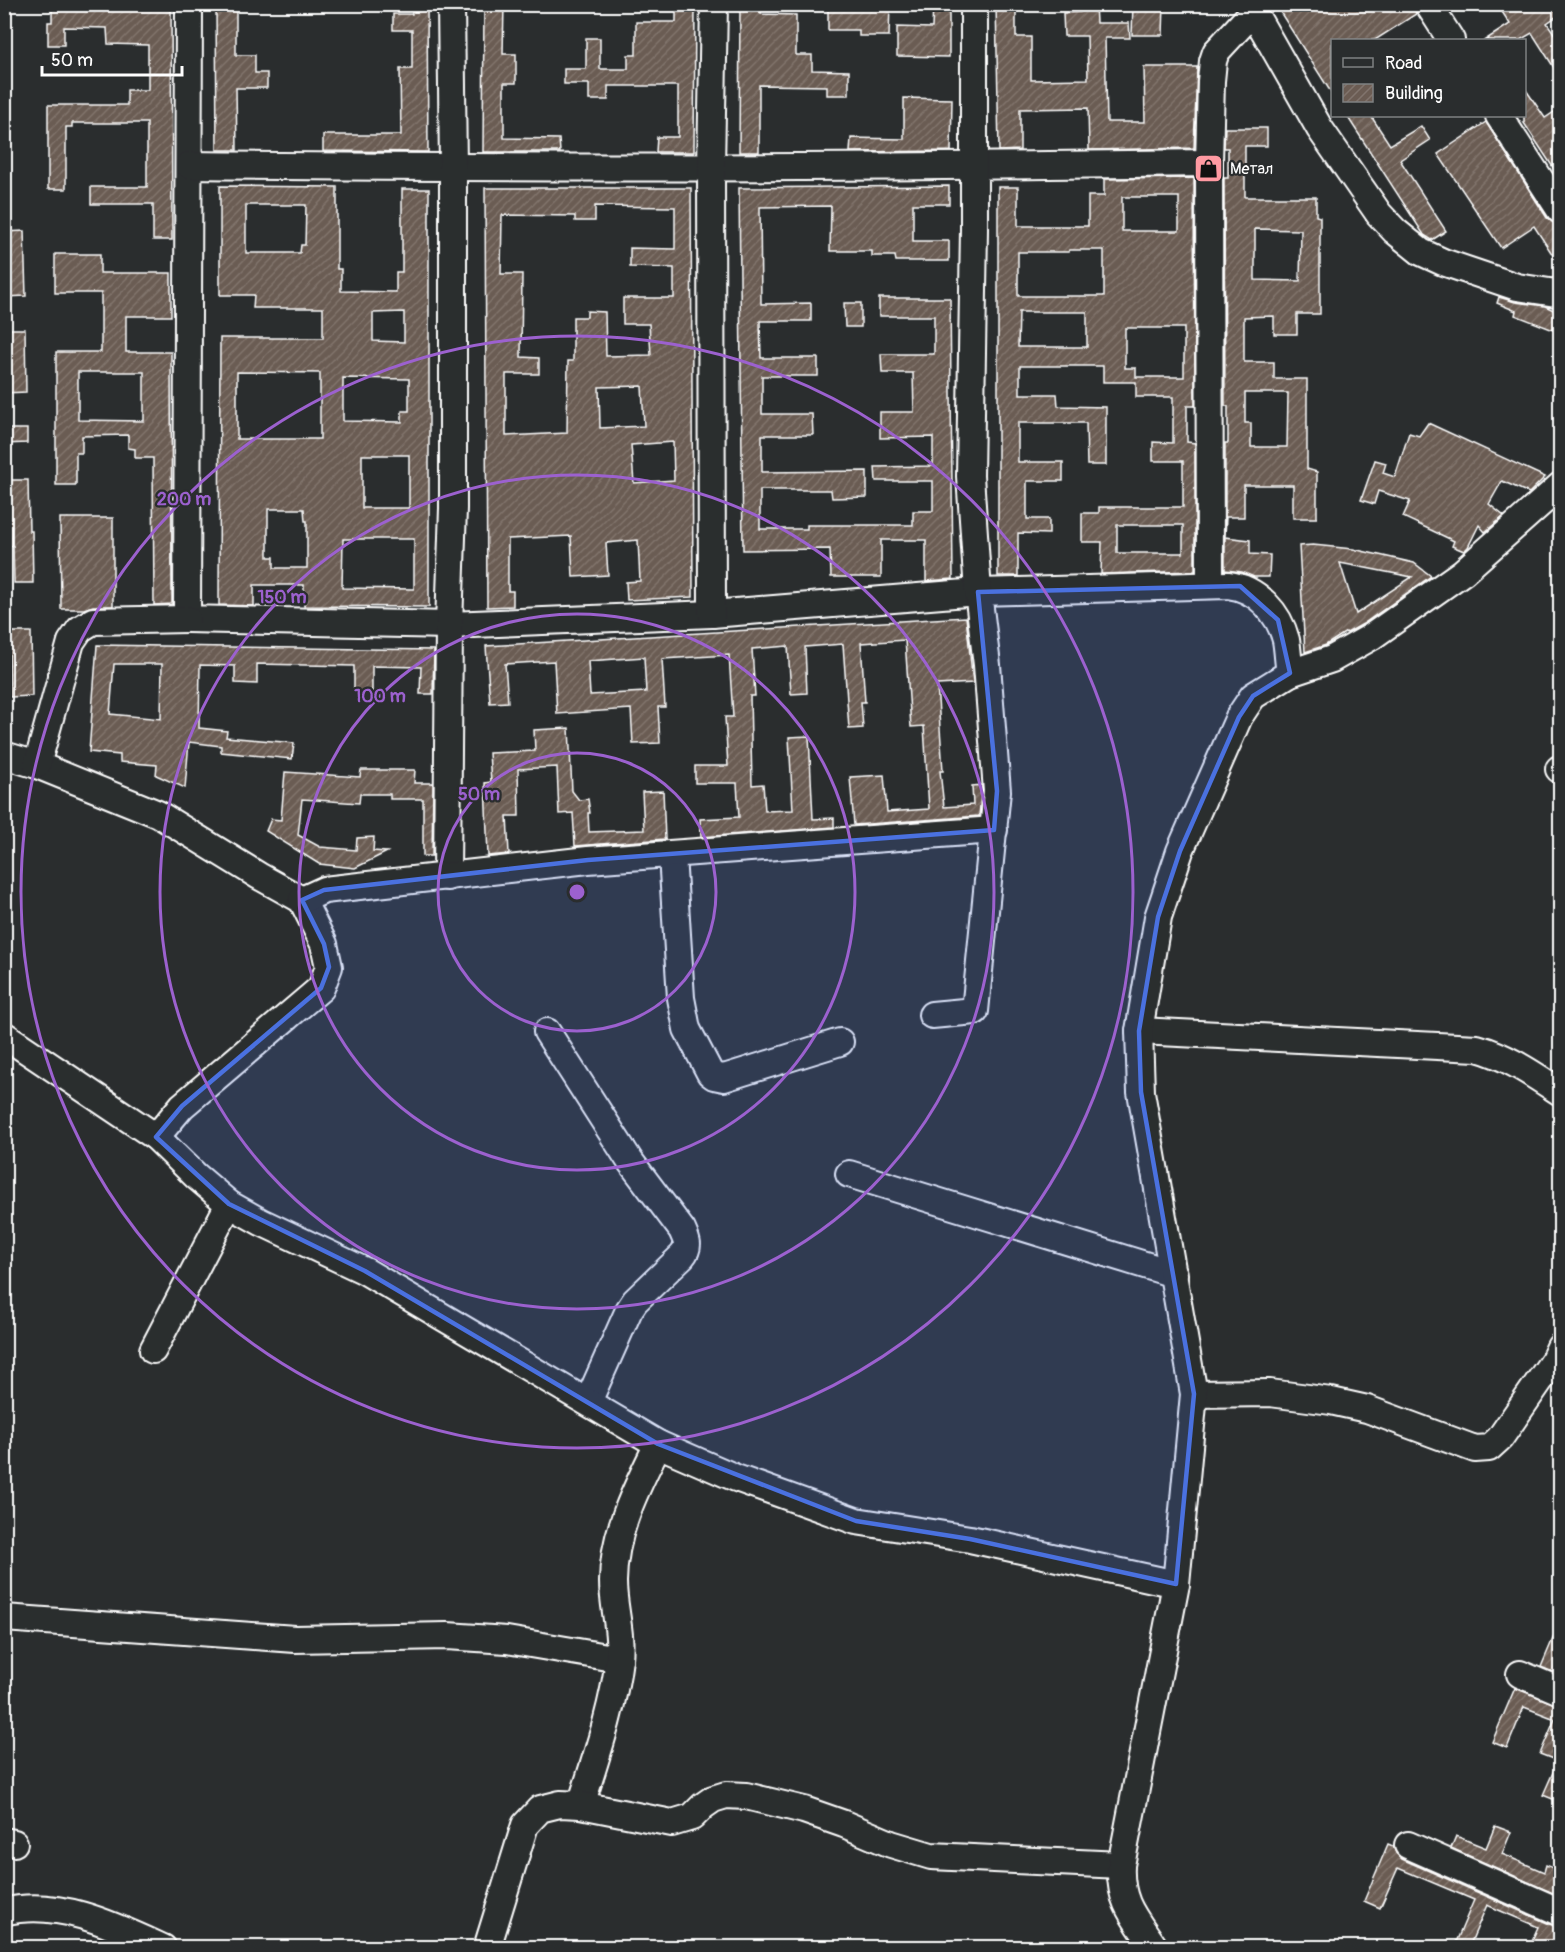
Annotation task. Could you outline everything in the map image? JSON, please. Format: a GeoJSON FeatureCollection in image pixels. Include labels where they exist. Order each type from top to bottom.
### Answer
{"type":"FeatureCollection","features":[{"type":"Feature","properties":{"kind":"street"},"geometry":{"type":"LineString","coordinates":[[187,619],[189,4]]}},
{"type":"Feature","properties":{"kind":"street"},"geometry":{"type":"LineString","coordinates":[[447,877],[449,625],[453,508],[451,4]]}},
{"type":"Feature","properties":{"kind":"street"},"geometry":{"type":"LineString","coordinates":[[712,614],[711,167],[714,4]]}},
{"type":"Feature","properties":{"kind":"street"},"geometry":{"type":"LineString","coordinates":[[932,1015],[975,1011],[997,791],[987,665],[978,592],[970,476],[974,4]]}},
{"type":"Feature","properties":{"kind":"street"},"geometry":{"type":"LineString","coordinates":[[1428,4],[1450,39]]}},
{"type":"Feature","properties":{"kind":"street"},"geometry":{"type":"LineString","coordinates":[[1210,584],[1209,163],[1211,81],[1214,56],[1251,8],[1320,129],[1379,214],[1395,231],[1421,252],[1443,262],[1517,287],[1556,293],[1560,290]]}},
{"type":"Feature","properties":{"kind":"street"},"geometry":{"type":"LineString","coordinates":[[1500,117],[1560,210]]}},
{"type":"Feature","properties":{"kind":"street"},"geometry":{"type":"LineString","coordinates":[[189,165],[453,168],[1209,163]]}},
{"type":"Feature","properties":{"kind":"street"},"geometry":{"type":"LineString","coordinates":[[1155,1947],[1130,1910],[1120,1883],[1121,1865],[1176,1584],[1194,1394],[1141,1092],[1139,1031],[1158,917],[1180,851],[1239,717],[1253,696],[1290,673],[1332,659],[1371,637],[1463,572],[1560,486]]}},
{"type":"Feature","properties":{"kind":"street"},"geometry":{"type":"LineString","coordinates":[[37,765],[71,642],[80,628],[93,621],[187,619],[449,625],[712,614],[978,592],[1210,584],[1240,586],[1269,608],[1278,620],[1286,640],[1290,673]]}},
{"type":"Feature","properties":{"kind":"street"},"geometry":{"type":"LineString","coordinates":[[4,755],[37,765],[158,814],[302,900],[324,944],[329,967],[321,988],[182,1106],[156,1137]]}},
{"type":"Feature","properties":{"kind":"street"},"geometry":{"type":"LineString","coordinates":[[302,900],[324,890],[588,861],[994,830]]}},
{"type":"Feature","properties":{"kind":"street"},"geometry":{"type":"LineString","coordinates":[[672,855],[681,998],[687,1029],[710,1073],[724,1078],[840,1042]]}},
{"type":"Feature","properties":{"kind":"street"},"geometry":{"type":"LineString","coordinates":[[1139,1031],[1476,1048],[1491,1052],[1516,1065],[1560,1092]]}},
{"type":"Feature","properties":{"kind":"street"},"geometry":{"type":"LineString","coordinates":[[547,1032],[630,1161],[688,1241],[687,1250],[682,1256],[635,1301],[629,1310],[588,1402]]}},
{"type":"Feature","properties":{"kind":"street"},"geometry":{"type":"LineString","coordinates":[[4,1035],[156,1137],[229,1204],[261,1222],[365,1271],[658,1444],[736,1478],[856,1521],[970,1539],[1176,1584]]}},
{"type":"Feature","properties":{"kind":"street"},"geometry":{"type":"LineString","coordinates":[[849,1174],[1174,1274]]}},
{"type":"Feature","properties":{"kind":"street"},"geometry":{"type":"LineString","coordinates":[[153,1350],[229,1204]]}},
{"type":"Feature","properties":{"kind":"street"},"geometry":{"type":"LineString","coordinates":[[1194,1394],[1270,1393],[1331,1401],[1367,1409],[1466,1447],[1484,1449],[1493,1446],[1500,1438],[1554,1360],[1560,1347]]}},
{"type":"Feature","properties":{"kind":"street"},"geometry":{"type":"LineString","coordinates":[[581,1805],[607,1722],[619,1659],[620,1644],[613,1584],[614,1553],[636,1489],[658,1444]]}},
{"type":"Feature","properties":{"kind":"street"},"geometry":{"type":"LineString","coordinates":[[4,1618],[295,1639],[447,1636],[507,1640],[619,1659]]}},
{"type":"Feature","properties":{"kind":"street"},"geometry":{"type":"LineString","coordinates":[[1520,1674],[1560,1691]]}},
{"type":"Feature","properties":{"kind":"street"},"geometry":{"type":"LineString","coordinates":[[487,1947],[525,1825],[535,1813],[545,1806],[560,1804],[581,1805],[672,1823],[692,1817],[713,1799],[726,1795],[746,1796],[804,1810],[891,1844],[931,1856],[1121,1865]]}},
{"type":"Feature","properties":{"kind":"street"},"geometry":{"type":"LineString","coordinates":[[1408,1845],[1560,1912]]}},
{"type":"Feature","properties":{"kind":"street"},"geometry":{"type":"LineString","coordinates":[[4,1912],[43,1907],[119,1927],[164,1947]]}},
{"type":"Feature","properties":{"kind":"highlighted area"},"geometry":{"type":"Polygon","coordinates":[[[1240,586],[1278,620],[1290,673],[1253,696],[1239,717],[1180,851],[1158,917],[1139,1031],[1141,1092],[1194,1394],[1176,1584],[970,1539],[856,1521],[658,1444],[365,1271],[229,1204],[156,1137],[182,1106],[321,988],[329,967],[324,944],[302,900],[324,890],[588,860],[994,830],[997,791],[978,592],[1240,586]]]}},
{"type":"Feature","properties":{"kind":"building"},"geometry":{"type":"Polygon","coordinates":[[[52,4],[171,4],[172,240],[153,240],[153,204],[91,204],[91,187],[147,187],[147,123],[72,123],[72,127],[66,127],[66,189],[48,189],[48,105],[127,105],[127,90],[148,90],[148,45],[108,44],[107,28],[64,27],[64,45],[48,45],[48,22],[52,22],[52,4]]]}},
{"type":"Feature","properties":{"kind":"building"},"geometry":{"type":"Polygon","coordinates":[[[216,4],[236,4],[236,55],[255,55],[255,73],[267,73],[267,88],[236,88],[237,150],[217,150],[216,4]]]}},
{"type":"Feature","properties":{"kind":"building"},"geometry":{"type":"Polygon","coordinates":[[[412,4],[427,4],[428,152],[323,151],[323,135],[401,135],[400,69],[412,69],[412,30],[393,30],[393,14],[412,14],[412,4]]]}},
{"type":"Feature","properties":{"kind":"building"},"geometry":{"type":"Polygon","coordinates":[[[484,4],[504,4],[503,54],[516,54],[516,83],[504,83],[504,138],[559,139],[560,152],[483,152],[484,4]]]}},
{"type":"Feature","properties":{"kind":"building"},"geometry":{"type":"Polygon","coordinates":[[[676,4],[695,4],[694,152],[656,152],[657,137],[678,137],[678,86],[608,86],[608,100],[589,100],[589,84],[564,84],[564,69],[586,69],[586,38],[600,38],[600,69],[628,69],[628,55],[636,55],[636,22],[676,22],[676,4]]]}},
{"type":"Feature","properties":{"kind":"building"},"geometry":{"type":"Polygon","coordinates":[[[740,4],[761,4],[761,14],[796,15],[796,55],[812,55],[812,70],[849,71],[849,95],[827,95],[827,86],[759,85],[759,152],[739,152],[740,4]]]}},
{"type":"Feature","properties":{"kind":"building"},"geometry":{"type":"Polygon","coordinates":[[[828,4],[890,4],[889,36],[859,36],[859,30],[828,30],[828,4]]]}},
{"type":"Feature","properties":{"kind":"building"},"geometry":{"type":"Polygon","coordinates":[[[933,4],[949,4],[949,57],[897,56],[897,27],[932,28],[933,4]]]}},
{"type":"Feature","properties":{"kind":"building"},"geometry":{"type":"Polygon","coordinates":[[[996,4],[1016,4],[1016,37],[1031,37],[1031,80],[1088,79],[1087,36],[1064,36],[1063,13],[1080,12],[1080,4],[1095,4],[1096,23],[1129,23],[1130,38],[1105,38],[1107,122],[1145,122],[1144,67],[1197,67],[1194,148],[1089,150],[1088,108],[1020,109],[1020,150],[999,151],[996,4]]]}},
{"type":"Feature","properties":{"kind":"building"},"geometry":{"type":"Polygon","coordinates":[[[1133,4],[1164,4],[1163,35],[1132,35],[1133,4]]]}},
{"type":"Feature","properties":{"kind":"building"},"geometry":{"type":"Polygon","coordinates":[[[1275,4],[1413,4],[1416,14],[1377,39],[1331,39],[1331,92],[1275,4]]]}},
{"type":"Feature","properties":{"kind":"building"},"geometry":{"type":"Polygon","coordinates":[[[1497,4],[1560,4],[1560,14],[1547,23],[1560,42],[1560,77],[1532,33],[1522,39],[1487,39],[1510,24],[1497,4]]]}},
{"type":"Feature","properties":{"kind":"building"},"geometry":{"type":"Polygon","coordinates":[[[1526,90],[1545,118],[1560,108],[1560,178],[1524,123],[1526,90]]]}},
{"type":"Feature","properties":{"kind":"building"},"geometry":{"type":"Polygon","coordinates":[[[904,98],[952,99],[951,151],[850,152],[851,138],[904,139],[904,98]]]}},
{"type":"Feature","properties":{"kind":"building"},"geometry":{"type":"Polygon","coordinates":[[[1348,117],[1372,117],[1390,145],[1421,126],[1430,140],[1400,160],[1446,231],[1432,240],[1424,235],[1348,117]]]}},
{"type":"Feature","properties":{"kind":"building"},"geometry":{"type":"Polygon","coordinates":[[[1486,122],[1547,218],[1560,230],[1560,266],[1534,226],[1501,248],[1438,154],[1486,122]]]}},
{"type":"Feature","properties":{"kind":"building"},"geometry":{"type":"Polygon","coordinates":[[[1225,128],[1267,128],[1267,146],[1245,146],[1245,197],[1316,197],[1316,216],[1320,217],[1320,314],[1297,314],[1297,334],[1274,334],[1274,316],[1244,317],[1244,362],[1274,362],[1274,379],[1307,379],[1307,469],[1317,472],[1317,518],[1293,518],[1293,485],[1244,485],[1244,517],[1226,517],[1225,537],[1225,443],[1228,443],[1228,406],[1225,406],[1224,178],[1228,178],[1228,148],[1224,148],[1225,128]],[[1255,229],[1255,280],[1300,281],[1301,230],[1255,229]],[[1245,393],[1245,423],[1251,423],[1251,447],[1287,447],[1288,393],[1245,393]]]}},
{"type":"Feature","properties":{"kind":"building"},"geometry":{"type":"Polygon","coordinates":[[[1194,178],[1195,406],[1187,406],[1187,442],[1195,443],[1195,571],[1101,574],[1102,542],[1082,542],[1082,513],[1099,513],[1099,507],[1183,507],[1183,461],[1153,461],[1153,442],[1173,443],[1173,397],[1136,397],[1136,382],[1103,382],[1103,366],[1020,366],[1020,394],[1057,394],[1058,406],[1106,407],[1106,465],[1087,465],[1086,423],[1018,423],[1018,462],[1063,462],[1063,481],[1027,481],[1027,519],[1049,519],[1049,534],[1018,533],[1018,576],[998,576],[998,187],[1018,187],[1018,226],[1088,226],[1088,196],[1104,196],[1104,179],[1194,178]],[[1122,197],[1122,231],[1179,231],[1179,197],[1122,197]],[[1069,250],[1069,252],[1018,252],[1018,296],[1104,296],[1104,250],[1069,250]],[[1019,312],[1018,347],[1087,347],[1087,312],[1019,312]],[[1125,328],[1125,368],[1136,368],[1136,377],[1184,377],[1184,328],[1125,328]],[[1117,525],[1117,553],[1183,553],[1183,525],[1117,525]]]}},
{"type":"Feature","properties":{"kind":"building"},"geometry":{"type":"Polygon","coordinates":[[[220,186],[337,187],[337,269],[341,269],[341,291],[396,292],[396,272],[402,272],[402,189],[429,189],[429,607],[304,606],[304,585],[254,585],[254,606],[219,605],[220,338],[323,338],[323,308],[253,308],[254,295],[220,295],[220,186]],[[246,205],[246,253],[300,253],[301,245],[305,245],[306,205],[246,205]],[[404,312],[373,313],[373,341],[404,342],[404,312]],[[237,372],[237,439],[320,439],[320,373],[237,372]],[[343,378],[343,421],[402,422],[402,411],[409,411],[409,379],[343,378]],[[362,455],[362,508],[409,508],[409,455],[362,455]],[[268,509],[268,557],[274,557],[274,568],[307,568],[307,521],[305,521],[304,509],[268,509]],[[343,539],[342,588],[414,589],[414,539],[343,539]]]}},
{"type":"Feature","properties":{"kind":"building"},"geometry":{"type":"Polygon","coordinates":[[[949,186],[949,204],[913,204],[913,241],[949,241],[949,261],[896,261],[895,256],[872,256],[872,251],[830,251],[831,206],[760,207],[761,304],[811,303],[811,321],[760,321],[761,358],[818,358],[818,376],[762,376],[762,414],[812,414],[813,435],[762,435],[762,472],[867,471],[867,497],[832,498],[831,490],[760,490],[760,529],[807,529],[807,525],[913,525],[913,511],[933,511],[933,481],[876,481],[875,467],[933,466],[933,437],[880,438],[880,412],[914,412],[913,373],[882,373],[881,354],[934,354],[934,316],[879,316],[879,298],[950,298],[953,579],[926,581],[926,540],[881,540],[881,577],[831,577],[830,549],[743,550],[739,188],[949,186]]]}},
{"type":"Feature","properties":{"kind":"building"},"geometry":{"type":"Polygon","coordinates":[[[485,188],[691,188],[693,597],[627,600],[626,582],[640,581],[638,540],[606,543],[608,575],[573,577],[571,536],[508,539],[508,591],[513,591],[513,606],[487,607],[485,188]],[[595,206],[595,221],[575,221],[575,216],[502,215],[501,274],[522,274],[521,357],[539,358],[539,374],[506,374],[506,436],[567,433],[568,361],[573,361],[573,317],[587,317],[587,311],[605,312],[606,356],[651,355],[649,324],[623,324],[623,298],[674,298],[674,268],[630,267],[630,248],[675,249],[675,207],[595,206]],[[642,386],[599,387],[600,428],[644,426],[642,386]],[[673,442],[631,445],[634,483],[674,480],[673,442]]]}},
{"type":"Feature","properties":{"kind":"building"},"geometry":{"type":"Polygon","coordinates":[[[24,231],[26,296],[4,297],[5,232],[24,231]]]}},
{"type":"Feature","properties":{"kind":"building"},"geometry":{"type":"Polygon","coordinates":[[[55,254],[100,254],[100,273],[171,273],[171,316],[126,316],[126,352],[171,352],[172,604],[154,605],[153,458],[135,458],[135,449],[128,448],[128,435],[82,436],[82,453],[76,453],[76,485],[56,485],[56,352],[101,352],[101,293],[55,293],[55,254]],[[78,372],[78,420],[144,421],[144,372],[78,372]]]}},
{"type":"Feature","properties":{"kind":"building"},"geometry":{"type":"Polygon","coordinates":[[[1499,297],[1515,302],[1545,306],[1560,313],[1556,331],[1515,315],[1516,311],[1497,303],[1499,297]]]}},
{"type":"Feature","properties":{"kind":"building"},"geometry":{"type":"Polygon","coordinates":[[[844,303],[861,303],[861,327],[845,327],[844,303]]]}},
{"type":"Feature","properties":{"kind":"building"},"geometry":{"type":"Polygon","coordinates":[[[4,329],[25,329],[26,392],[4,393],[4,376],[9,375],[9,344],[4,344],[4,329]]]}},
{"type":"Feature","properties":{"kind":"building"},"geometry":{"type":"Polygon","coordinates":[[[1428,423],[1545,477],[1529,493],[1502,481],[1489,504],[1504,516],[1485,532],[1479,525],[1464,551],[1452,546],[1454,541],[1403,517],[1410,501],[1378,491],[1374,504],[1361,500],[1375,460],[1386,463],[1383,473],[1395,477],[1409,433],[1419,436],[1428,423]]]}},
{"type":"Feature","properties":{"kind":"building"},"geometry":{"type":"Polygon","coordinates":[[[4,429],[27,429],[27,443],[4,444],[4,429]]]}},
{"type":"Feature","properties":{"kind":"building"},"geometry":{"type":"Polygon","coordinates":[[[4,480],[28,480],[33,583],[14,583],[13,546],[4,546],[4,480]]]}},
{"type":"Feature","properties":{"kind":"building"},"geometry":{"type":"Polygon","coordinates":[[[60,518],[113,518],[113,606],[61,609],[60,518]]]}},
{"type":"Feature","properties":{"kind":"building"},"geometry":{"type":"Polygon","coordinates":[[[1225,537],[1250,540],[1250,554],[1270,555],[1269,577],[1254,577],[1242,572],[1225,570],[1225,537]]]}},
{"type":"Feature","properties":{"kind":"building"},"geometry":{"type":"Polygon","coordinates":[[[1299,546],[1353,549],[1414,563],[1431,576],[1363,624],[1326,645],[1305,652],[1299,546]],[[1340,563],[1356,614],[1412,577],[1340,563]]]}},
{"type":"Feature","properties":{"kind":"building"},"geometry":{"type":"Polygon","coordinates":[[[966,617],[973,683],[937,685],[943,771],[940,771],[944,807],[973,805],[972,786],[982,785],[979,816],[854,825],[850,777],[884,775],[887,812],[929,809],[924,726],[911,727],[905,640],[861,643],[865,702],[861,702],[863,728],[849,729],[843,644],[805,647],[807,693],[791,694],[788,646],[752,649],[755,696],[750,696],[752,785],[763,784],[765,811],[793,810],[789,737],[809,736],[813,819],[834,818],[834,827],[701,837],[700,819],[739,817],[737,783],[695,783],[695,766],[728,766],[725,717],[733,717],[729,655],[662,659],[665,707],[658,707],[660,743],[633,744],[631,709],[557,714],[554,661],[505,664],[508,702],[490,703],[486,646],[966,617]],[[644,657],[588,661],[590,695],[646,692],[644,657]]]}},
{"type":"Feature","properties":{"kind":"building"},"geometry":{"type":"Polygon","coordinates":[[[4,632],[31,632],[32,696],[10,697],[9,650],[4,650],[4,632]]]}},
{"type":"Feature","properties":{"kind":"building"},"geometry":{"type":"Polygon","coordinates":[[[97,645],[434,650],[433,694],[420,694],[421,667],[372,666],[372,692],[354,691],[354,666],[257,664],[257,684],[235,683],[235,666],[200,665],[199,728],[227,731],[226,737],[294,743],[292,759],[221,752],[221,746],[189,742],[185,788],[156,775],[157,765],[120,762],[120,755],[89,752],[97,645]],[[114,664],[110,714],[161,719],[162,664],[114,664]]]}},
{"type":"Feature","properties":{"kind":"building"},"geometry":{"type":"Polygon","coordinates":[[[569,728],[572,791],[579,800],[588,799],[589,832],[644,830],[642,792],[663,791],[665,839],[575,846],[573,813],[559,814],[557,767],[518,769],[519,816],[507,816],[509,854],[488,856],[485,783],[491,782],[489,753],[535,751],[534,730],[569,728]]]}},
{"type":"Feature","properties":{"kind":"building"},"geometry":{"type":"Polygon","coordinates":[[[361,770],[415,770],[414,783],[433,783],[432,856],[423,856],[423,799],[390,799],[390,794],[360,794],[359,803],[302,799],[298,835],[320,847],[356,850],[357,838],[374,837],[373,851],[387,852],[355,868],[319,864],[266,831],[271,819],[281,820],[285,772],[360,777],[361,770]]]}},
{"type":"Feature","properties":{"kind":"building"},"geometry":{"type":"Polygon","coordinates":[[[1560,1622],[1560,1675],[1541,1667],[1560,1622]]]}},
{"type":"Feature","properties":{"kind":"building"},"geometry":{"type":"Polygon","coordinates":[[[1515,1688],[1560,1706],[1560,1802],[1543,1795],[1558,1761],[1540,1754],[1555,1719],[1524,1707],[1507,1748],[1492,1742],[1515,1688]]]}},
{"type":"Feature","properties":{"kind":"building"},"geometry":{"type":"Polygon","coordinates":[[[1495,1826],[1511,1832],[1502,1854],[1544,1872],[1546,1865],[1560,1871],[1560,1896],[1451,1848],[1456,1836],[1486,1848],[1495,1826]]]}},
{"type":"Feature","properties":{"kind":"building"},"geometry":{"type":"Polygon","coordinates":[[[1388,1844],[1393,1846],[1402,1859],[1560,1927],[1560,1938],[1551,1947],[1529,1947],[1538,1927],[1487,1905],[1469,1947],[1454,1947],[1474,1900],[1398,1868],[1380,1908],[1364,1901],[1388,1844]]]}},
{"type":"Feature","properties":{"kind":"place","name":"Метал"},"geometry":{"type":"Point","coordinates":[1209,168]}}]}
